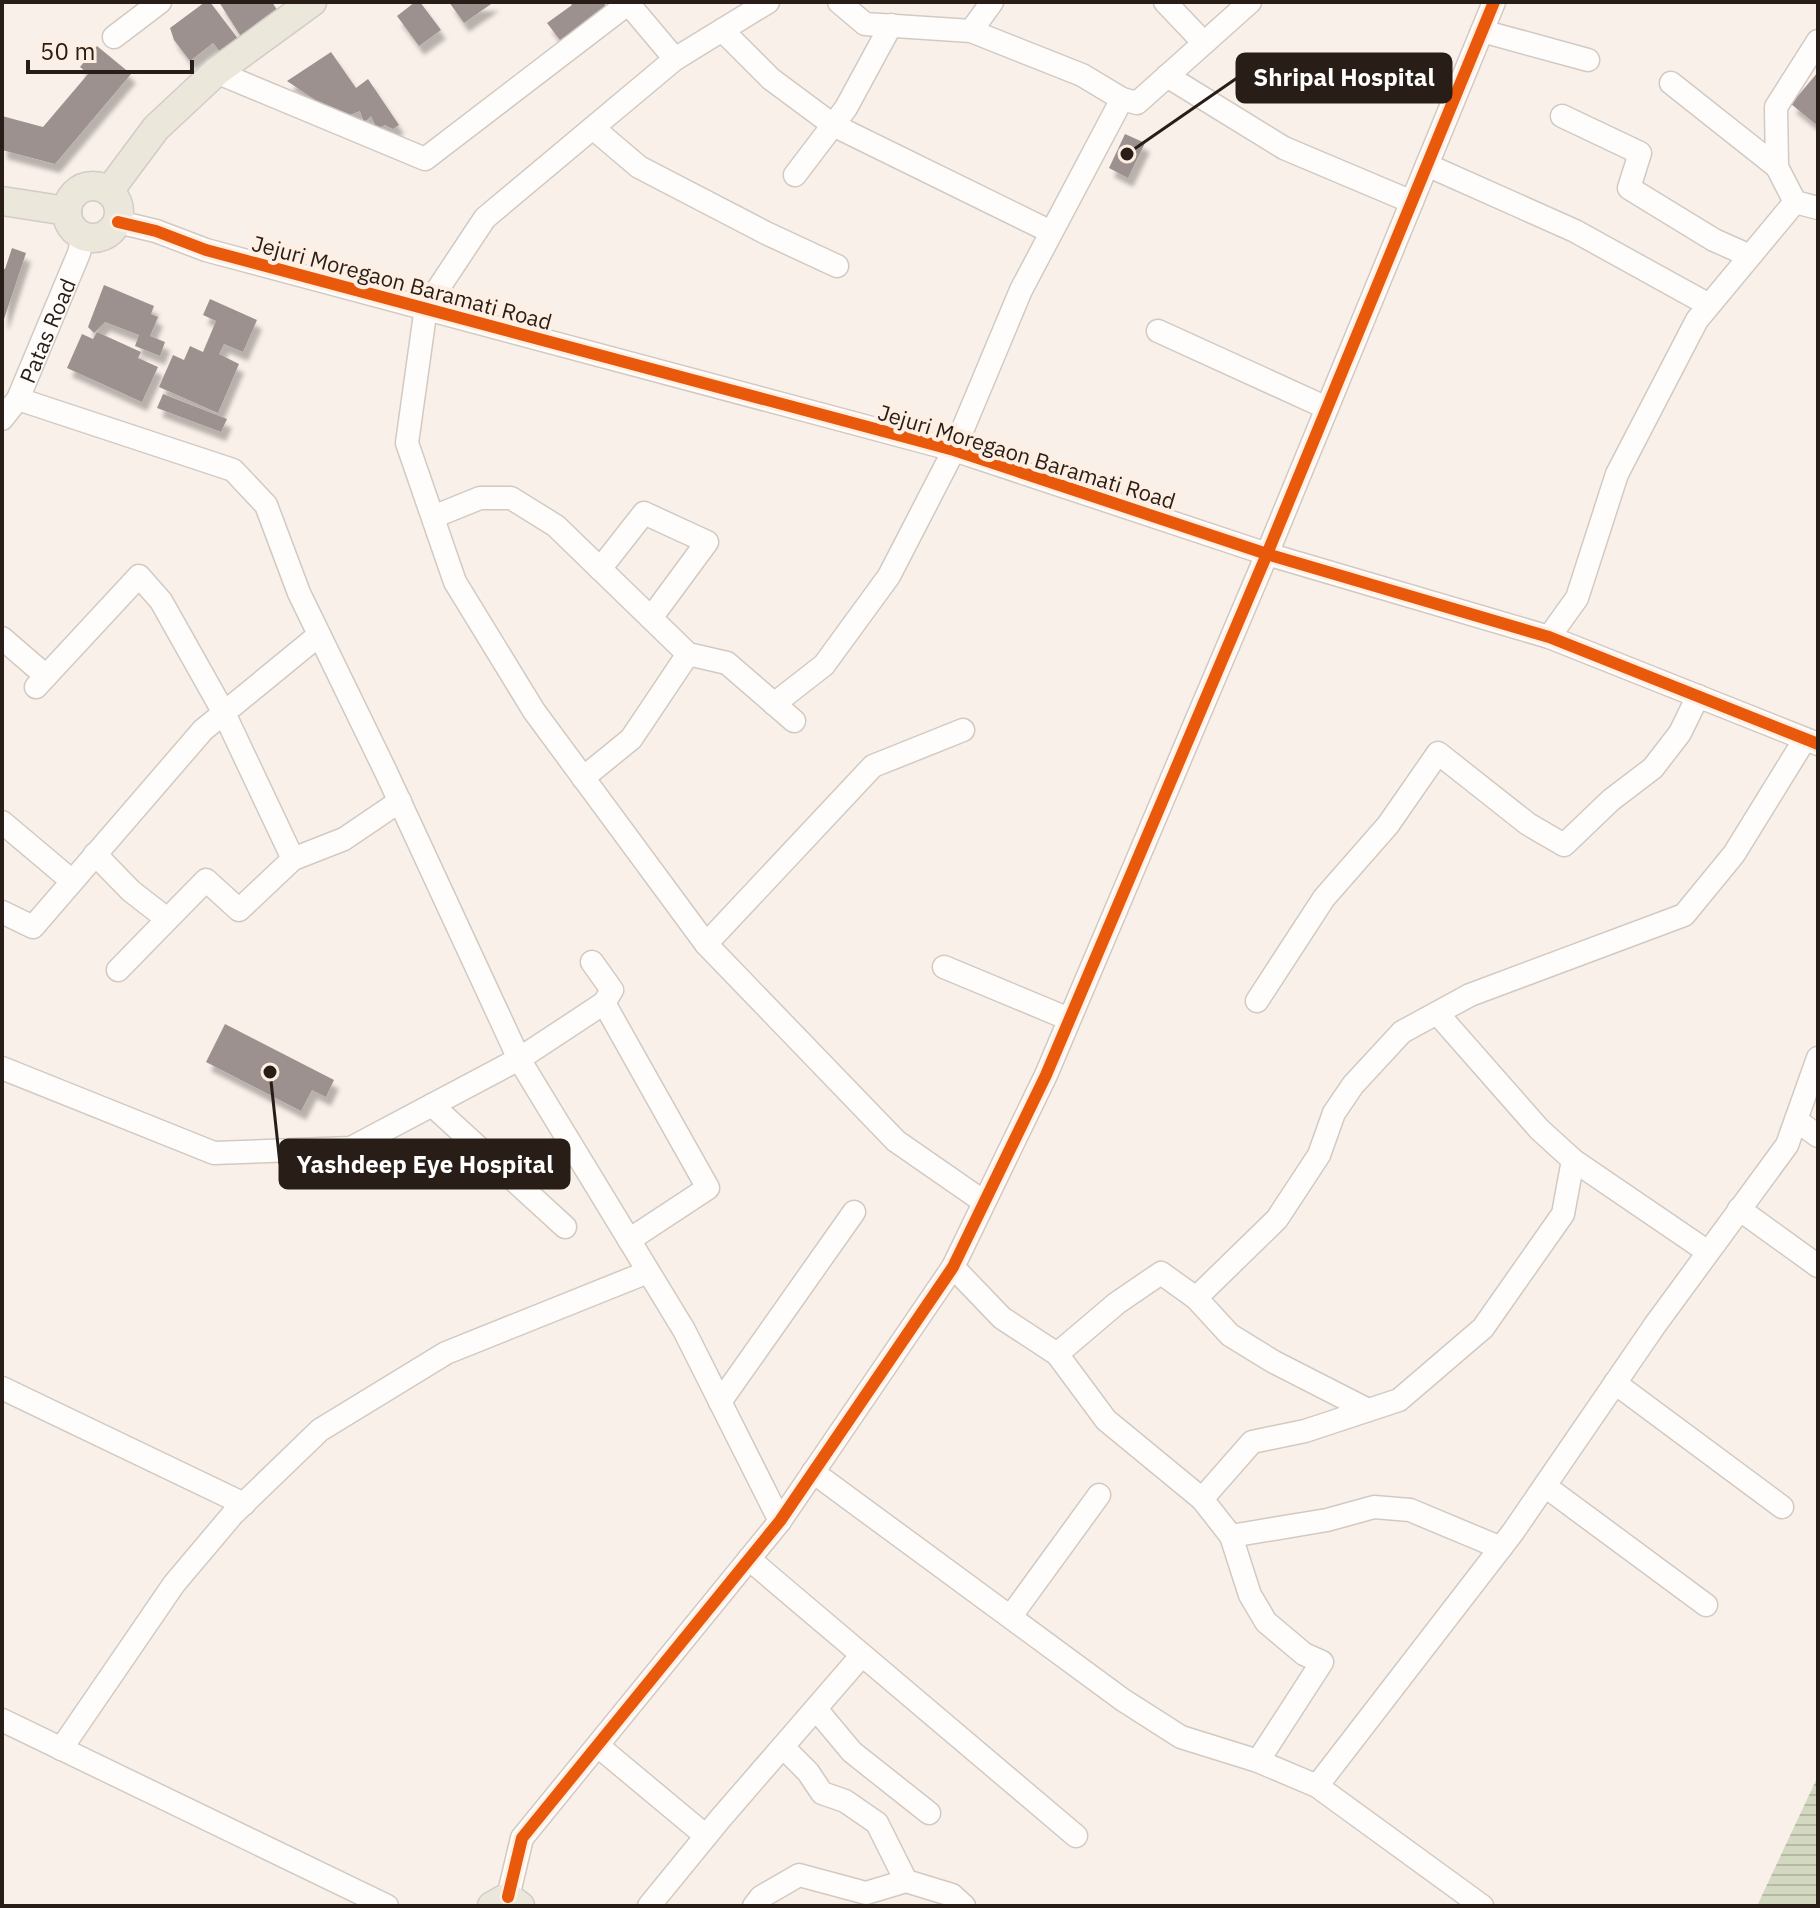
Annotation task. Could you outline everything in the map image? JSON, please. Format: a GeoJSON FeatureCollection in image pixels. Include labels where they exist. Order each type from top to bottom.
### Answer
{"type":"FeatureCollection","features":[{"type":"Feature","properties":{"kind":"main road"},"geometry":{"type":"LineString","coordinates":[[109,191],[156,128],[216,72],[312,2]]}},
{"type":"Feature","properties":{"kind":"main road"},"geometry":{"type":"LineString","coordinates":[[87,187],[109,191],[120,211],[118,222],[107,235],[91,239],[74,230],[67,211],[77,192],[87,187]]}},
{"type":"Feature","properties":{"kind":"main road"},"geometry":{"type":"LineString","coordinates":[[2,201],[67,211]]}},
{"type":"Feature","properties":{"kind":"street"},"geometry":{"type":"LineString","coordinates":[[114,37],[160,2]]}},
{"type":"Feature","properties":{"kind":"street"},"geometry":{"type":"LineString","coordinates":[[216,72],[425,159],[628,2],[675,59]]}},
{"type":"Feature","properties":{"kind":"street"},"geometry":{"type":"LineString","coordinates":[[768,2],[675,59],[485,218],[426,307],[407,443],[455,582],[534,711],[706,944],[896,1141],[984,1202]]}},
{"type":"Feature","properties":{"kind":"street"},"geometry":{"type":"LineString","coordinates":[[839,2],[865,24],[971,31],[1082,75],[1122,99],[1137,103],[1250,2]]}},
{"type":"Feature","properties":{"kind":"street"},"geometry":{"type":"LineString","coordinates":[[971,31],[992,2]]}},
{"type":"Feature","properties":{"kind":"street"},"geometry":{"type":"LineString","coordinates":[[1165,2],[1204,43]]}},
{"type":"Feature","properties":{"kind":"street"},"geometry":{"type":"LineString","coordinates":[[507,1903],[522,1838],[780,1521],[953,1267],[1046,1075],[1267,554],[1494,2]]}},
{"type":"Feature","properties":{"kind":"street"},"geometry":{"type":"LineString","coordinates":[[795,175],[846,108],[891,25]]}},
{"type":"Feature","properties":{"kind":"street"},"geometry":{"type":"LineString","coordinates":[[722,30],[771,79],[833,125],[1051,232]]}},
{"type":"Feature","properties":{"kind":"street"},"geometry":{"type":"LineString","coordinates":[[1482,31],[1588,60]]}},
{"type":"Feature","properties":{"kind":"street"},"geometry":{"type":"LineString","coordinates":[[1777,167],[1776,107],[1818,41]]}},
{"type":"Feature","properties":{"kind":"street"},"geometry":{"type":"LineString","coordinates":[[1167,76],[1284,148],[1412,202]]}},
{"type":"Feature","properties":{"kind":"street"},"geometry":{"type":"LineString","coordinates":[[1671,83],[1777,167],[1795,202],[1818,208]]}},
{"type":"Feature","properties":{"kind":"street"},"geometry":{"type":"LineString","coordinates":[[774,704],[824,665],[889,576],[954,450],[1021,290],[1122,99]]}},
{"type":"Feature","properties":{"kind":"street"},"geometry":{"type":"LineString","coordinates":[[1562,116],[1640,153],[1629,188],[1714,240],[1750,256]]}},
{"type":"Feature","properties":{"kind":"street"},"geometry":{"type":"LineString","coordinates":[[593,128],[639,167],[837,266]]}},
{"type":"Feature","properties":{"kind":"street"},"geometry":{"type":"LineString","coordinates":[[1427,165],[1575,231],[1709,305]]}},
{"type":"Feature","properties":{"kind":"street"},"geometry":{"type":"LineString","coordinates":[[1549,637],[1577,598],[1617,474],[1697,320],[1795,202]]}},
{"type":"Feature","properties":{"kind":"street","name":"Jejuri Moregaon Baramati Road"},"geometry":{"type":"LineString","coordinates":[[118,222],[156,231],[206,250],[954,450],[1267,554],[1549,637],[1812,741]]}},
{"type":"Feature","properties":{"kind":"street","name":"Patas Road"},"geometry":{"type":"LineString","coordinates":[[2,419],[18,399],[79,253],[83,236]]}},
{"type":"Feature","properties":{"kind":"street"},"geometry":{"type":"LineString","coordinates":[[1158,331],[1327,408]]}},
{"type":"Feature","properties":{"kind":"street"},"geometry":{"type":"LineString","coordinates":[[18,399],[233,470],[266,505],[299,593],[400,801],[519,1059],[684,1330],[780,1521]]}},
{"type":"Feature","properties":{"kind":"street"},"geometry":{"type":"LineString","coordinates":[[433,517],[480,498],[511,498],[556,526],[688,654],[727,663],[794,721]]}},
{"type":"Feature","properties":{"kind":"street"},"geometry":{"type":"LineString","coordinates":[[600,569],[644,513],[707,542],[651,618]]}},
{"type":"Feature","properties":{"kind":"street"},"geometry":{"type":"LineString","coordinates":[[2,638],[41,681],[139,576],[161,601],[224,713],[293,859]]}},
{"type":"Feature","properties":{"kind":"street"},"geometry":{"type":"LineString","coordinates":[[2,912],[33,927],[203,730],[319,635]]}},
{"type":"Feature","properties":{"kind":"street"},"geometry":{"type":"LineString","coordinates":[[583,778],[631,739],[688,654]]}},
{"type":"Feature","properties":{"kind":"street"},"geometry":{"type":"LineString","coordinates":[[1257,1001],[1324,898],[1388,825],[1438,753],[1528,824],[1564,845],[1611,800],[1653,768],[1680,733],[1698,696]]}},
{"type":"Feature","properties":{"kind":"street"},"geometry":{"type":"LineString","coordinates":[[706,944],[873,766],[963,730]]}},
{"type":"Feature","properties":{"kind":"street"},"geometry":{"type":"LineString","coordinates":[[1196,1298],[1277,1219],[1319,1155],[1334,1113],[1353,1085],[1402,1032],[1470,995],[1684,915],[1734,854],[1812,741]]}},
{"type":"Feature","properties":{"kind":"street"},"geometry":{"type":"LineString","coordinates":[[118,970],[206,880],[239,910],[293,859],[344,839],[400,801]]}},
{"type":"Feature","properties":{"kind":"street"},"geometry":{"type":"LineString","coordinates":[[2,822],[72,881]]}},
{"type":"Feature","properties":{"kind":"street"},"geometry":{"type":"LineString","coordinates":[[95,854],[131,891],[167,919]]}},
{"type":"Feature","properties":{"kind":"street"},"geometry":{"type":"LineString","coordinates":[[2,1068],[214,1153],[351,1148],[519,1059],[604,1003],[612,990],[592,962]]}},
{"type":"Feature","properties":{"kind":"street"},"geometry":{"type":"LineString","coordinates":[[944,967],[1069,1019]]}},
{"type":"Feature","properties":{"kind":"street"},"geometry":{"type":"LineString","coordinates":[[604,1003],[708,1188],[629,1240]]}},
{"type":"Feature","properties":{"kind":"street"},"geometry":{"type":"LineString","coordinates":[[1437,1013],[1539,1129],[1573,1160],[1708,1252]]}},
{"type":"Feature","properties":{"kind":"street"},"geometry":{"type":"LineString","coordinates":[[1317,1786],[1501,1548],[1615,1383],[1787,1145],[1818,1058]]}},
{"type":"Feature","properties":{"kind":"street"},"geometry":{"type":"LineString","coordinates":[[432,1105],[565,1227]]}},
{"type":"Feature","properties":{"kind":"street"},"geometry":{"type":"LineString","coordinates":[[1796,1120],[1818,1136]]}},
{"type":"Feature","properties":{"kind":"street"},"geometry":{"type":"LineString","coordinates":[[1202,1499],[1252,1442],[1305,1431],[1399,1400],[1483,1328],[1563,1214],[1573,1160]]}},
{"type":"Feature","properties":{"kind":"street"},"geometry":{"type":"LineString","coordinates":[[1739,1209],[1818,1266]]}},
{"type":"Feature","properties":{"kind":"street"},"geometry":{"type":"LineString","coordinates":[[720,1402],[854,1212]]}},
{"type":"Feature","properties":{"kind":"street"},"geometry":{"type":"LineString","coordinates":[[953,1267],[1002,1318],[1057,1354],[1106,1420],[1202,1499],[1231,1536],[1250,1595],[1266,1622],[1304,1654],[1322,1662],[1258,1761]]}},
{"type":"Feature","properties":{"kind":"street"},"geometry":{"type":"LineString","coordinates":[[61,1749],[174,1584],[244,1504],[320,1430],[446,1353],[648,1272]]}},
{"type":"Feature","properties":{"kind":"street"},"geometry":{"type":"LineString","coordinates":[[1057,1354],[1117,1303],[1161,1273],[1196,1298],[1230,1335],[1274,1362],[1368,1410]]}},
{"type":"Feature","properties":{"kind":"street"},"geometry":{"type":"LineString","coordinates":[[1615,1383],[1782,1507]]}},
{"type":"Feature","properties":{"kind":"street"},"geometry":{"type":"LineString","coordinates":[[2,1388],[244,1504]]}},
{"type":"Feature","properties":{"kind":"street"},"geometry":{"type":"LineString","coordinates":[[813,1472],[1123,1700],[1181,1737],[1258,1761],[1317,1786],[1482,1906]]}},
{"type":"Feature","properties":{"kind":"street"},"geometry":{"type":"LineString","coordinates":[[1545,1486],[1706,1605]]}},
{"type":"Feature","properties":{"kind":"street"},"geometry":{"type":"LineString","coordinates":[[1011,1616],[1099,1495]]}},
{"type":"Feature","properties":{"kind":"street"},"geometry":{"type":"LineString","coordinates":[[1231,1536],[1327,1520],[1374,1507],[1410,1510],[1501,1548]]}},
{"type":"Feature","properties":{"kind":"street"},"geometry":{"type":"LineString","coordinates":[[749,1559],[1076,1836]]}},
{"type":"Feature","properties":{"kind":"street"},"geometry":{"type":"LineString","coordinates":[[649,1906],[862,1655]]}},
{"type":"Feature","properties":{"kind":"street"},"geometry":{"type":"LineString","coordinates":[[816,1709],[852,1752],[929,1813]]}},
{"type":"Feature","properties":{"kind":"street"},"geometry":{"type":"LineString","coordinates":[[2,1720],[387,1906]]}},
{"type":"Feature","properties":{"kind":"street"},"geometry":{"type":"LineString","coordinates":[[598,1746],[706,1836]]}},
{"type":"Feature","properties":{"kind":"street"},"geometry":{"type":"LineString","coordinates":[[783,1747],[808,1772],[822,1793],[845,1801],[877,1823],[906,1881]]}},
{"type":"Feature","properties":{"kind":"street"},"geometry":{"type":"LineString","coordinates":[[754,1906],[761,1897],[799,1875],[866,1893],[906,1881],[952,1895],[964,1906]]}},
{"type":"Feature","properties":{"kind":"shaded area"},"geometry":{"type":"Polygon","coordinates":[[[1818,1776],[1818,1906],[1757,1906],[1818,1776]]]}},
{"type":"Feature","properties":{"kind":"building"},"geometry":{"type":"Polygon","coordinates":[[[205,2],[210,2],[239,40],[221,53],[213,43],[190,61],[174,40],[170,28],[205,2]]]}},
{"type":"Feature","properties":{"kind":"building"},"geometry":{"type":"Polygon","coordinates":[[[219,2],[272,2],[283,19],[245,43],[219,2]]]}},
{"type":"Feature","properties":{"kind":"building"},"geometry":{"type":"Polygon","coordinates":[[[415,2],[420,2],[441,30],[419,46],[397,16],[415,2]]]}},
{"type":"Feature","properties":{"kind":"building"},"geometry":{"type":"Polygon","coordinates":[[[449,2],[494,2],[464,23],[449,2]]]}},
{"type":"Feature","properties":{"kind":"building"},"geometry":{"type":"Polygon","coordinates":[[[569,2],[603,2],[609,10],[563,44],[547,23],[572,5],[569,2]]]}},
{"type":"Feature","properties":{"kind":"building"},"geometry":{"type":"Polygon","coordinates":[[[97,46],[131,74],[55,164],[2,150],[2,116],[43,127],[88,74],[80,67],[97,46]]]}},
{"type":"Feature","properties":{"kind":"building"},"geometry":{"type":"Polygon","coordinates":[[[331,52],[356,88],[368,79],[399,125],[393,129],[385,125],[377,129],[371,116],[364,123],[360,111],[342,118],[287,81],[331,52]]]}},
{"type":"Feature","properties":{"kind":"building"},"geometry":{"type":"Polygon","coordinates":[[[1818,72],[1818,126],[1791,104],[1818,72]]]}},
{"type":"Feature","properties":{"kind":"building"},"geometry":{"type":"Polygon","coordinates":[[[1125,134],[1145,143],[1128,178],[1109,168],[1125,134]]]}},
{"type":"Feature","properties":{"kind":"building"},"geometry":{"type":"Polygon","coordinates":[[[12,248],[26,253],[3,322],[2,268],[5,269],[12,248]]]}},
{"type":"Feature","properties":{"kind":"building"},"geometry":{"type":"Polygon","coordinates":[[[104,285],[154,306],[151,314],[158,317],[150,336],[165,342],[160,356],[135,346],[139,335],[105,322],[94,333],[88,327],[104,285]]]}},
{"type":"Feature","properties":{"kind":"building"},"geometry":{"type":"Polygon","coordinates":[[[210,299],[257,320],[243,352],[224,344],[219,354],[239,364],[218,413],[159,387],[173,355],[184,360],[190,346],[203,352],[216,321],[203,315],[210,299]]]}},
{"type":"Feature","properties":{"kind":"building"},"geometry":{"type":"Polygon","coordinates":[[[97,332],[141,352],[138,358],[158,367],[142,402],[67,368],[82,334],[93,339],[97,332]]]}},
{"type":"Feature","properties":{"kind":"building"},"geometry":{"type":"Polygon","coordinates":[[[163,394],[227,419],[221,432],[157,408],[163,394]]]}},
{"type":"Feature","properties":{"kind":"building"},"geometry":{"type":"Polygon","coordinates":[[[225,1024],[334,1080],[326,1097],[312,1090],[301,1111],[206,1062],[225,1024]]]}},
{"type":"Feature","properties":{"kind":"cycle path"},"geometry":{"type":"LineString","coordinates":[[508,1897],[522,1838],[780,1521],[953,1267],[1046,1075],[1267,554],[1494,2]]}},
{"type":"Feature","properties":{"kind":"cycle path"},"geometry":{"type":"LineString","coordinates":[[118,222],[156,231],[206,250],[954,450],[1267,554],[1549,637],[1818,744]]}},
{"type":"Feature","properties":{"kind":"place","name":"Shripal Hospital"},"geometry":{"type":"Point","coordinates":[1127,154]}},
{"type":"Feature","properties":{"kind":"place","name":"Yashdeep Eye Hospital"},"geometry":{"type":"Point","coordinates":[270,1072]}}]}
